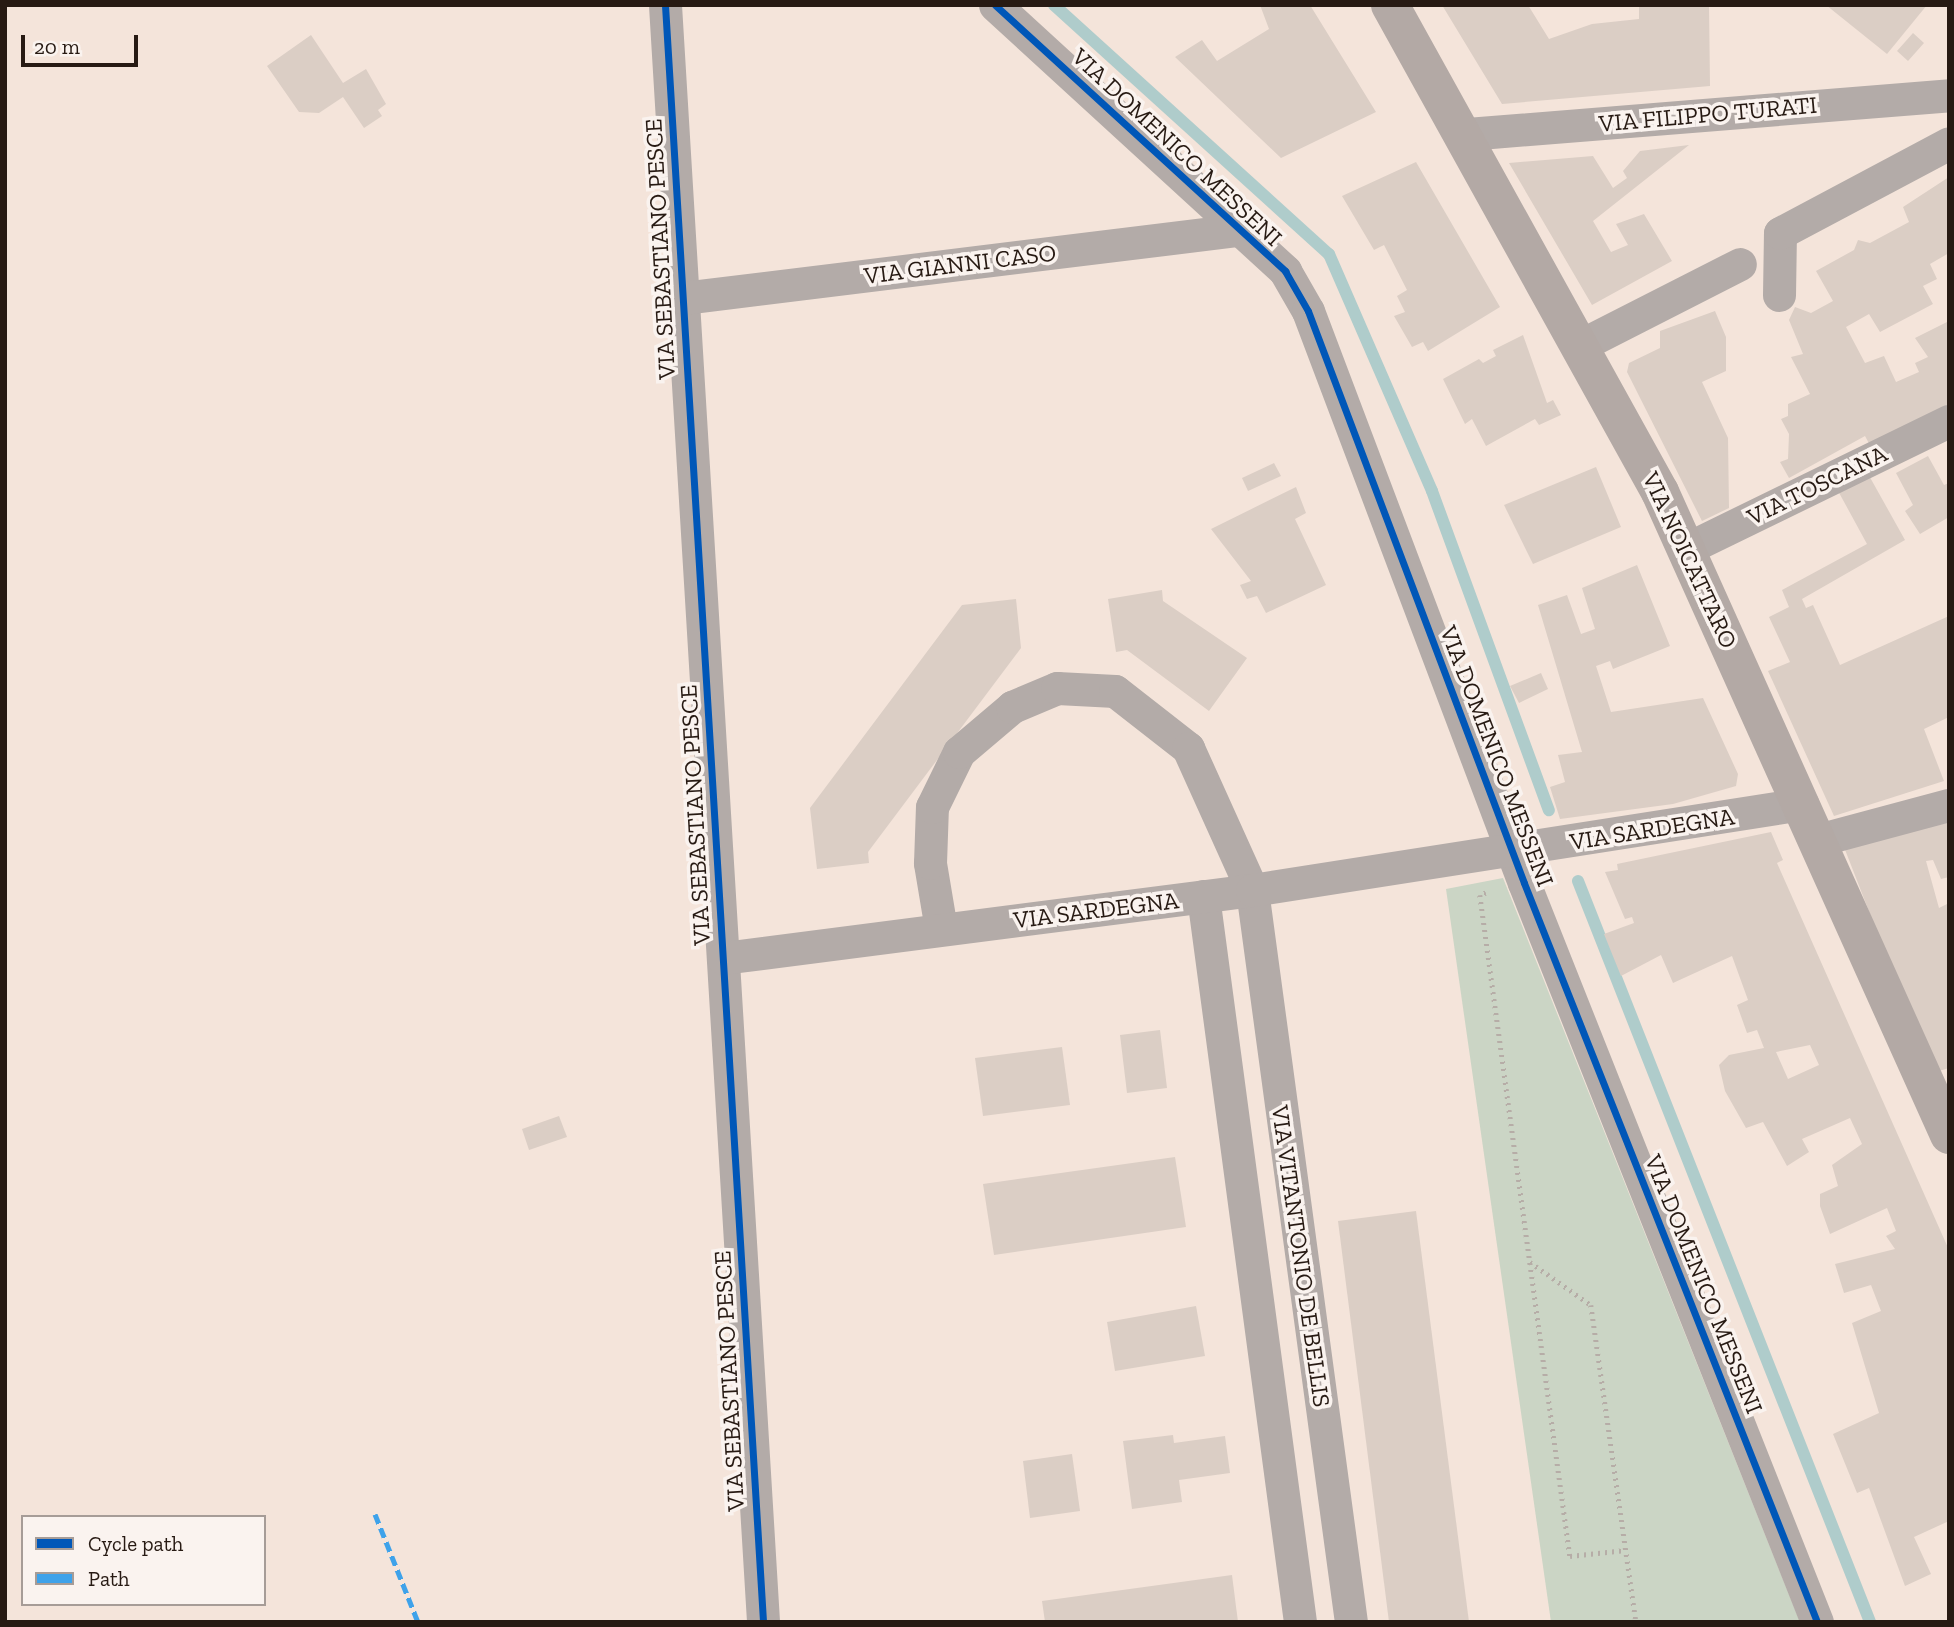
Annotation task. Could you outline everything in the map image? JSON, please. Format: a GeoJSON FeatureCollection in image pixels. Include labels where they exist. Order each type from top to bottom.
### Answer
{"type":"FeatureCollection","features":[{"type":"Feature","properties":{"kind":"street","name":"VIA SEBASTIANO PESCE"},"geometry":{"type":"LineString","coordinates":[[665,5],[763,1622]]}},
{"type":"Feature","properties":{"kind":"street","name":"VIA DOMENICO MESSENI"},"geometry":{"type":"LineString","coordinates":[[995,5],[1285,271],[1308,311],[1524,883],[1817,1622]]}},
{"type":"Feature","properties":{"kind":"street","name":"VIA NOICATTARO"},"geometry":{"type":"LineString","coordinates":[[1390,5],[1466,134],[1583,344],[1686,549],[1949,1135]]}},
{"type":"Feature","properties":{"kind":"street","name":"VIA FILIPPO TURATI"},"geometry":{"type":"LineString","coordinates":[[1466,134],[1949,94]]}},
{"type":"Feature","properties":{"kind":"street"},"geometry":{"type":"LineString","coordinates":[[1779,295],[1780,233],[1949,143]]}},
{"type":"Feature","properties":{"kind":"street","name":"VIA GIANNI CASO"},"geometry":{"type":"LineString","coordinates":[[683,298],[1238,230]]}},
{"type":"Feature","properties":{"kind":"street"},"geometry":{"type":"LineString","coordinates":[[1583,344],[1740,264]]}},
{"type":"Feature","properties":{"kind":"street","name":"VIA TOSCANA"},"geometry":{"type":"LineString","coordinates":[[1686,549],[1949,421]]}},
{"type":"Feature","properties":{"kind":"street"},"geometry":{"type":"LineString","coordinates":[[941,929],[930,863],[932,807],[954,763],[1012,706],[1057,688],[1115,691],[1188,748],[1252,890]]}},
{"type":"Feature","properties":{"kind":"street","name":"VIA SARDEGNA"},"geometry":{"type":"LineString","coordinates":[[723,958],[1252,890],[1513,852],[1802,804]]}},
{"type":"Feature","properties":{"kind":"street"},"geometry":{"type":"LineString","coordinates":[[1818,840],[1949,805]]}},
{"type":"Feature","properties":{"kind":"street","name":"VIA VITANTONIO DE BELLIS"},"geometry":{"type":"LineString","coordinates":[[1252,890],[1351,1622]]}},
{"type":"Feature","properties":{"kind":"street"},"geometry":{"type":"LineString","coordinates":[[1203,896],[1300,1622]]}},
{"type":"Feature","properties":{"kind":"path"},"geometry":{"type":"LineString","coordinates":[[1524,883],[1480,895],[1570,1556],[1626,1550]]}},
{"type":"Feature","properties":{"kind":"path"},"geometry":{"type":"LineString","coordinates":[[1530,1262],[1591,1305],[1636,1622]]}},
{"type":"Feature","properties":{"kind":"green space"},"geometry":{"type":"Polygon","coordinates":[[[1503,878],[1800,1622],[1551,1622],[1446,889],[1503,878]]]}},
{"type":"Feature","properties":{"kind":"building"},"geometry":{"type":"Polygon","coordinates":[[[1260,5],[1310,5],[1376,112],[1281,158],[1175,57],[1202,40],[1217,61],[1269,29],[1260,5]]]}},
{"type":"Feature","properties":{"kind":"building"},"geometry":{"type":"Polygon","coordinates":[[[1442,5],[1528,5],[1549,39],[1592,24],[1639,19],[1639,5],[1709,5],[1710,86],[1502,104],[1442,5]]]}},
{"type":"Feature","properties":{"kind":"building"},"geometry":{"type":"Polygon","coordinates":[[[1826,5],[1927,5],[1887,54],[1826,5]]]}},
{"type":"Feature","properties":{"kind":"building"},"geometry":{"type":"Polygon","coordinates":[[[1913,33],[1924,43],[1908,61],[1897,51],[1913,33]]]}},
{"type":"Feature","properties":{"kind":"building"},"geometry":{"type":"Polygon","coordinates":[[[311,35],[343,83],[366,69],[386,104],[378,110],[382,116],[364,128],[343,97],[319,113],[299,112],[267,66],[311,35]]]}},
{"type":"Feature","properties":{"kind":"building"},"geometry":{"type":"Polygon","coordinates":[[[1689,145],[1593,221],[1611,252],[1628,245],[1616,224],[1644,214],[1672,261],[1592,305],[1509,163],[1593,156],[1613,188],[1627,178],[1623,171],[1640,151],[1689,145]]]}},
{"type":"Feature","properties":{"kind":"building"},"geometry":{"type":"Polygon","coordinates":[[[1416,162],[1500,307],[1428,351],[1423,342],[1412,347],[1394,316],[1405,312],[1397,296],[1407,290],[1384,245],[1374,250],[1342,196],[1416,162]]]}},
{"type":"Feature","properties":{"kind":"building"},"geometry":{"type":"Polygon","coordinates":[[[1949,177],[1949,253],[1930,264],[1937,279],[1923,286],[1933,304],[1880,332],[1869,314],[1846,327],[1865,363],[1884,356],[1896,382],[1919,372],[1915,363],[1928,357],[1915,338],[1949,321],[1949,411],[1872,449],[1865,436],[1789,478],[1780,462],[1788,459],[1789,434],[1781,419],[1788,416],[1788,404],[1810,394],[1791,357],[1803,354],[1789,320],[1795,307],[1811,313],[1833,301],[1816,271],[1854,250],[1858,240],[1870,243],[1909,222],[1903,207],[1949,177]]]}},
{"type":"Feature","properties":{"kind":"building"},"geometry":{"type":"Polygon","coordinates":[[[1715,311],[1726,337],[1726,371],[1702,382],[1728,438],[1729,508],[1702,521],[1627,372],[1629,363],[1660,348],[1660,331],[1715,311]]]}},
{"type":"Feature","properties":{"kind":"building"},"geometry":{"type":"Polygon","coordinates":[[[1523,335],[1547,403],[1553,400],[1561,415],[1539,425],[1535,419],[1486,446],[1472,419],[1465,424],[1443,379],[1479,359],[1483,363],[1496,356],[1493,350],[1523,335]]]}},
{"type":"Feature","properties":{"kind":"building"},"geometry":{"type":"Polygon","coordinates":[[[1928,456],[1944,485],[1949,483],[1949,517],[1920,534],[1905,511],[1913,505],[1896,473],[1928,456]]]}},
{"type":"Feature","properties":{"kind":"building"},"geometry":{"type":"Polygon","coordinates":[[[1274,463],[1281,476],[1248,491],[1242,478],[1274,463]]]}},
{"type":"Feature","properties":{"kind":"building"},"geometry":{"type":"Polygon","coordinates":[[[1596,467],[1621,527],[1533,564],[1504,505],[1596,467]]]}},
{"type":"Feature","properties":{"kind":"building"},"geometry":{"type":"Polygon","coordinates":[[[1867,472],[1905,540],[1802,599],[1806,608],[1813,605],[1840,665],[1949,616],[1949,717],[1924,729],[1944,781],[1834,816],[1768,671],[1790,662],[1769,617],[1789,607],[1782,590],[1867,544],[1837,489],[1867,472]]]}},
{"type":"Feature","properties":{"kind":"building"},"geometry":{"type":"Polygon","coordinates":[[[1296,487],[1306,513],[1295,519],[1326,585],[1266,613],[1257,596],[1247,599],[1240,585],[1251,581],[1211,529],[1296,487]]]}},
{"type":"Feature","properties":{"kind":"building"},"geometry":{"type":"Polygon","coordinates":[[[1637,565],[1670,646],[1613,669],[1610,661],[1596,666],[1611,712],[1703,698],[1738,774],[1736,786],[1673,804],[1560,819],[1550,787],[1565,782],[1558,755],[1582,752],[1538,605],[1567,595],[1581,634],[1595,629],[1582,588],[1637,565]]]}},
{"type":"Feature","properties":{"kind":"building"},"geometry":{"type":"Polygon","coordinates":[[[1162,590],[1163,601],[1247,658],[1209,711],[1127,650],[1116,652],[1108,599],[1162,590]]]}},
{"type":"Feature","properties":{"kind":"building"},"geometry":{"type":"Polygon","coordinates":[[[1016,599],[1021,648],[868,852],[869,863],[817,869],[810,808],[962,605],[1016,599]]]}},
{"type":"Feature","properties":{"kind":"building"},"geometry":{"type":"Polygon","coordinates":[[[1541,673],[1548,689],[1519,703],[1510,686],[1541,673]]]}},
{"type":"Feature","properties":{"kind":"building"},"geometry":{"type":"Polygon","coordinates":[[[1949,814],[1949,877],[1941,879],[1933,860],[1926,861],[1939,908],[1949,903],[1949,1068],[1932,1073],[1842,842],[1949,814]]]}},
{"type":"Feature","properties":{"kind":"building"},"geometry":{"type":"Polygon","coordinates":[[[1771,832],[1783,860],[1777,863],[1949,1250],[1949,1521],[1914,1537],[1931,1574],[1905,1586],[1869,1488],[1857,1493],[1833,1434],[1879,1413],[1852,1323],[1881,1311],[1871,1285],[1844,1293],[1835,1264],[1895,1249],[1886,1236],[1896,1231],[1887,1208],[1830,1234],[1820,1206],[1820,1194],[1838,1186],[1832,1165],[1862,1144],[1850,1118],[1802,1139],[1809,1152],[1787,1166],[1763,1122],[1746,1128],[1725,1091],[1719,1065],[1729,1055],[1764,1048],[1757,1030],[1747,1033],[1737,1005],[1748,1000],[1732,956],[1673,983],[1661,955],[1621,976],[1604,934],[1634,923],[1632,917],[1625,919],[1605,872],[1618,870],[1617,864],[1771,832]],[[1810,1045],[1776,1052],[1788,1079],[1819,1065],[1810,1045]]]}},
{"type":"Feature","properties":{"kind":"building"},"geometry":{"type":"Polygon","coordinates":[[[1160,1030],[1167,1088],[1127,1093],[1120,1035],[1160,1030]]]}},
{"type":"Feature","properties":{"kind":"building"},"geometry":{"type":"Polygon","coordinates":[[[1062,1047],[1070,1105],[983,1116],[975,1058],[1062,1047]]]}},
{"type":"Feature","properties":{"kind":"building"},"geometry":{"type":"Polygon","coordinates":[[[559,1116],[567,1137],[529,1150],[522,1129],[559,1116]]]}},
{"type":"Feature","properties":{"kind":"building"},"geometry":{"type":"Polygon","coordinates":[[[1175,1157],[1186,1227],[994,1255],[983,1184],[1175,1157]]]}},
{"type":"Feature","properties":{"kind":"building"},"geometry":{"type":"Polygon","coordinates":[[[1416,1211],[1469,1622],[1389,1622],[1338,1221],[1416,1211]]]}},
{"type":"Feature","properties":{"kind":"building"},"geometry":{"type":"Polygon","coordinates":[[[1196,1306],[1205,1356],[1115,1371],[1107,1322],[1196,1306]]]}},
{"type":"Feature","properties":{"kind":"building"},"geometry":{"type":"Polygon","coordinates":[[[1173,1435],[1174,1443],[1225,1436],[1230,1473],[1179,1480],[1182,1502],[1132,1509],[1123,1441],[1173,1435]]]}},
{"type":"Feature","properties":{"kind":"building"},"geometry":{"type":"Polygon","coordinates":[[[1072,1454],[1080,1511],[1030,1518],[1023,1461],[1072,1454]]]}},
{"type":"Feature","properties":{"kind":"building"},"geometry":{"type":"Polygon","coordinates":[[[1232,1575],[1238,1622],[1045,1622],[1042,1601],[1232,1575]]]}},
{"type":"Feature","properties":{"kind":"waterway"},"geometry":{"type":"LineString","coordinates":[[1054,5],[1329,254],[1432,491],[1549,810]]}},
{"type":"Feature","properties":{"kind":"waterway"},"geometry":{"type":"LineString","coordinates":[[1578,881],[1870,1622]]}},
{"type":"Feature","properties":{"kind":"marked path"},"geometry":{"type":"LineString","coordinates":[[375,1514],[418,1622]]}},
{"type":"Feature","properties":{"kind":"cycle path"},"geometry":{"type":"LineString","coordinates":[[665,5],[763,1622]]}},
{"type":"Feature","properties":{"kind":"cycle path"},"geometry":{"type":"LineString","coordinates":[[995,5],[1285,271],[1308,311],[1524,883],[1817,1622]]}}]}
